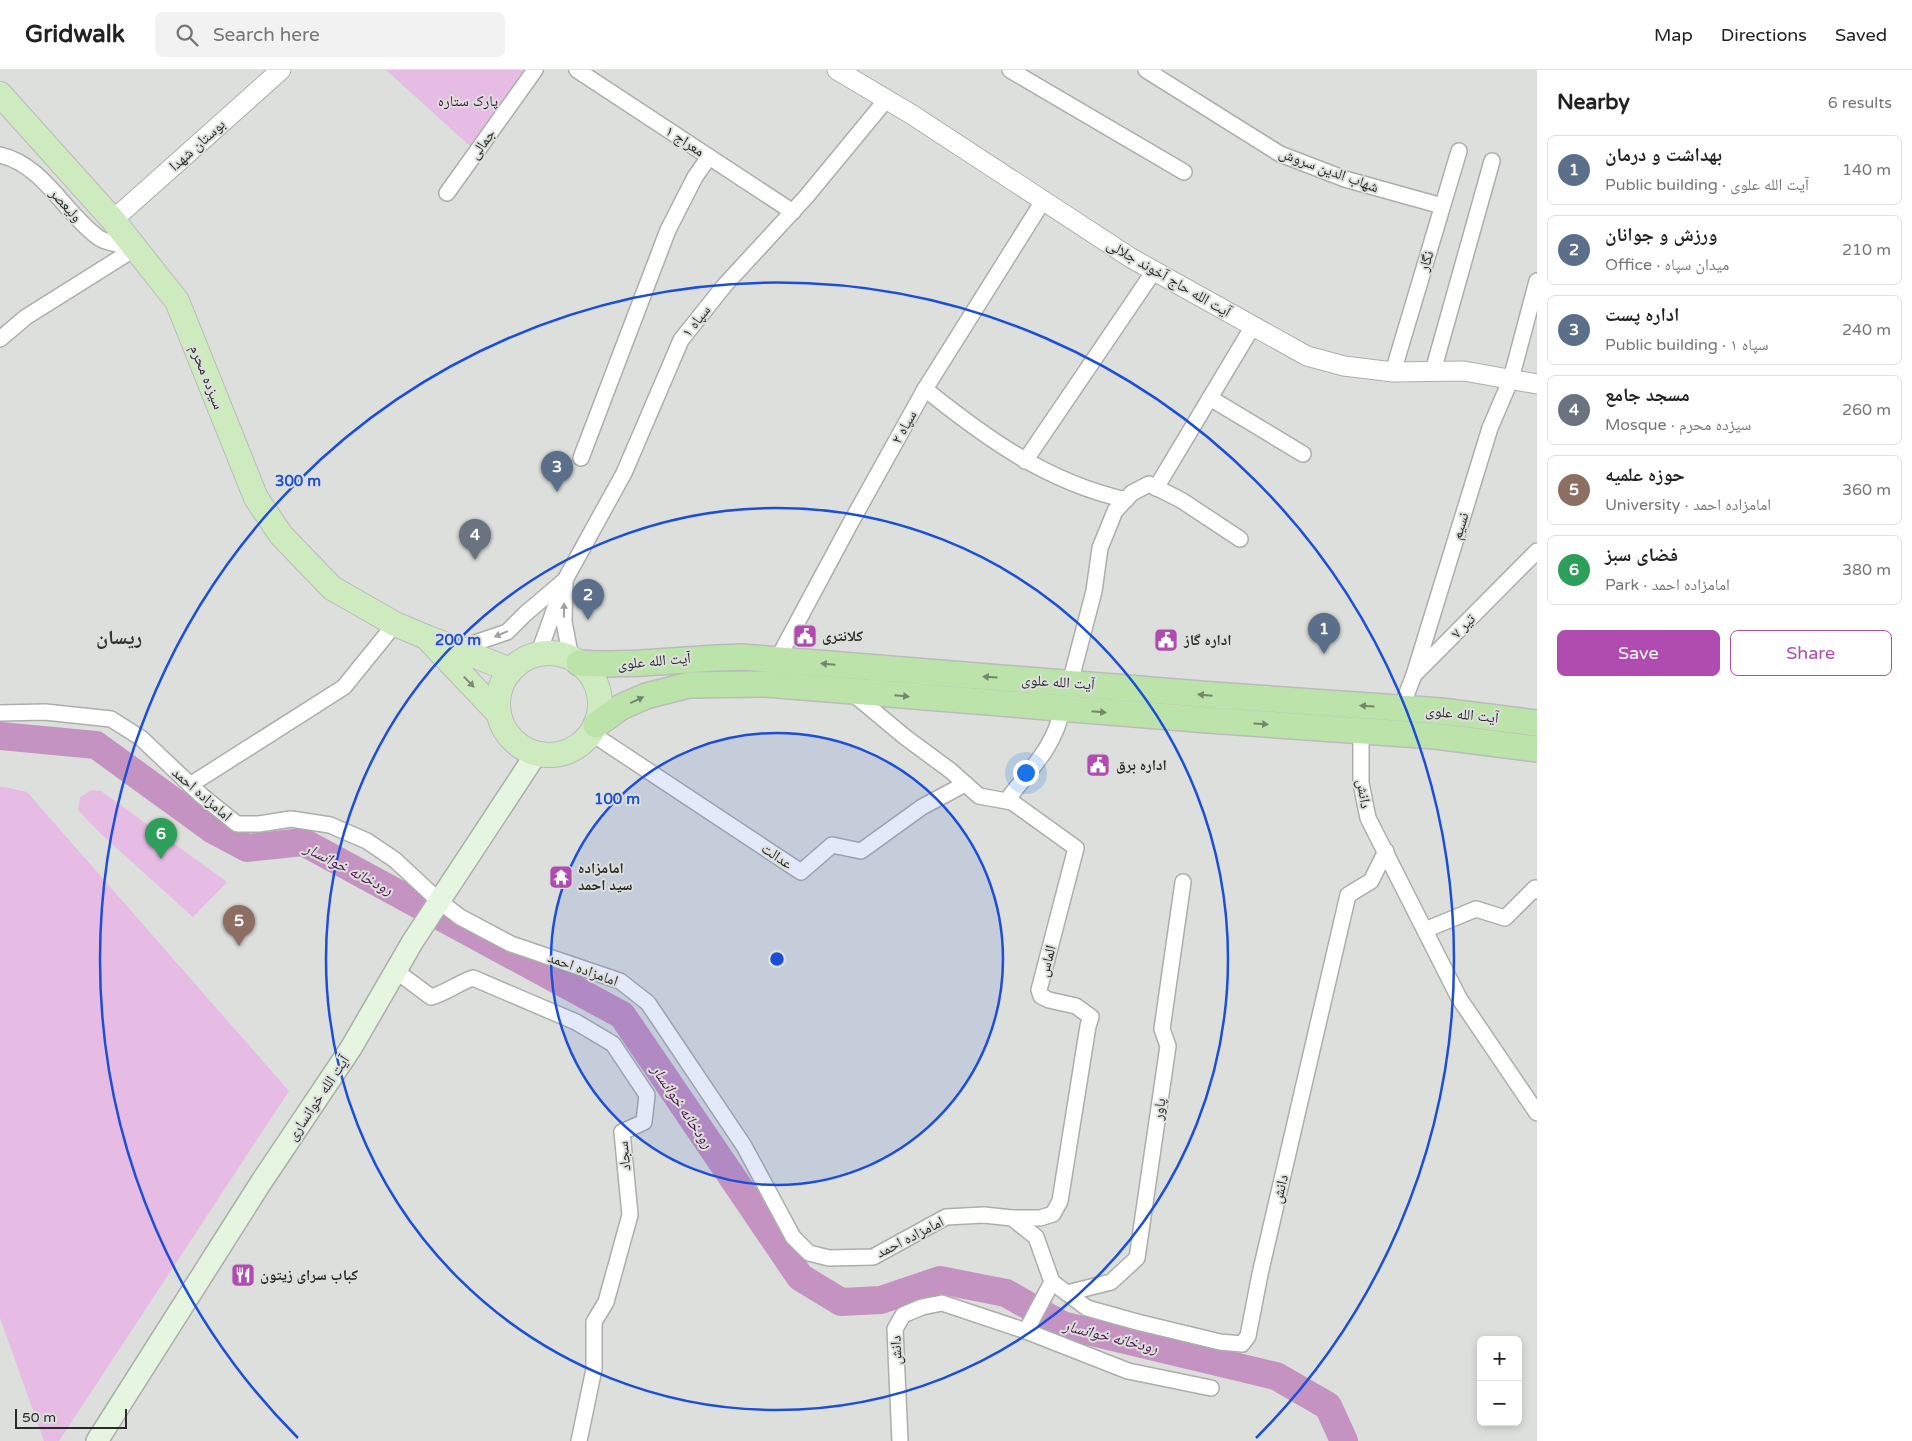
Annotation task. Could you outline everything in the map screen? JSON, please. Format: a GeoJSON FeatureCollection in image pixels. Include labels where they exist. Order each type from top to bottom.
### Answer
{"type":"FeatureCollection","features":[{"type":"Feature","properties":{"kind":"highway","name":"آیت الله علوی"},"geometry":{"type":"LineString","coordinates":[[575,660],[610,665],[690,658],[742,657],[1401,708],[1537,723]]}},
{"type":"Feature","properties":{"kind":"highway","name":"آیت الله علوی"},"geometry":{"type":"LineString","coordinates":[[594,729],[621,707],[646,696],[689,685],[766,684],[1062,709],[1435,736],[1537,749]]}},
{"type":"Feature","properties":{"kind":"main road","name":"سیزده محرم"},"geometry":{"type":"LineString","coordinates":[[0,94],[113,220],[177,301],[256,498],[280,535],[332,588],[395,624],[511,670]]}},
{"type":"Feature","properties":{"kind":"main road"},"geometry":{"type":"LineString","coordinates":[[426,637],[499,714],[504,727],[512,739],[523,748],[536,754],[563,753],[579,746],[594,729],[600,712],[600,698],[596,684],[589,672],[575,660],[555,654],[538,654],[524,660],[511,670],[500,690],[499,714]]}},
{"type":"Feature","properties":{"kind":"main road","name":"آیت الله خوانساری"},"geometry":{"type":"LineString","coordinates":[[97,1441],[260,1184],[351,1048],[421,928],[536,754]]}},
{"type":"Feature","properties":{"kind":"street","name":"بوستان شهدا"},"geometry":{"type":"LineString","coordinates":[[113,220],[280,70]]}},
{"type":"Feature","properties":{"kind":"street","name":"جمالی"},"geometry":{"type":"LineString","coordinates":[[447,193],[535,70]]}},
{"type":"Feature","properties":{"kind":"street","name":"معراج ۱"},"geometry":{"type":"LineString","coordinates":[[577,70],[793,212]]}},
{"type":"Feature","properties":{"kind":"street","name":"آیت الله حاج آخوند جلالی"},"geometry":{"type":"LineString","coordinates":[[837,70],[912,114],[1043,201],[1154,271],[1307,356],[1344,366],[1393,372],[1464,371],[1537,384]]}},
{"type":"Feature","properties":{"kind":"street"},"geometry":{"type":"LineString","coordinates":[[1010,70],[1184,172]]}},
{"type":"Feature","properties":{"kind":"street","name":"شهاب الدین سروش"},"geometry":{"type":"LineString","coordinates":[[1146,70],[1280,154],[1346,179],[1442,206]]}},
{"type":"Feature","properties":{"kind":"street","name":"سپاه ۱"},"geometry":{"type":"LineString","coordinates":[[565,580],[624,473],[681,340],[724,286],[793,212],[886,100]]}},
{"type":"Feature","properties":{"kind":"street","name":"نگار"},"geometry":{"type":"LineString","coordinates":[[1393,372],[1459,151]]}},
{"type":"Feature","properties":{"kind":"street","name":"ولیعصر"},"geometry":{"type":"LineString","coordinates":[[0,155],[15,158],[49,186],[82,223],[100,239],[136,248]]}},
{"type":"Feature","properties":{"kind":"street"},"geometry":{"type":"LineString","coordinates":[[581,458],[668,230],[695,177],[709,157]]}},
{"type":"Feature","properties":{"kind":"street"},"geometry":{"type":"LineString","coordinates":[[1433,371],[1492,161]]}},
{"type":"Feature","properties":{"kind":"street","name":"سپاه ۲"},"geometry":{"type":"LineString","coordinates":[[778,660],[850,524],[925,389],[1043,201]]}},
{"type":"Feature","properties":{"kind":"street"},"geometry":{"type":"LineString","coordinates":[[0,338],[26,317],[136,248]]}},
{"type":"Feature","properties":{"kind":"street"},"geometry":{"type":"LineString","coordinates":[[1024,461],[1154,271]]}},
{"type":"Feature","properties":{"kind":"street","name":"نسیم"},"geometry":{"type":"LineString","coordinates":[[1414,675],[1490,428],[1511,379],[1537,281]]}},
{"type":"Feature","properties":{"kind":"street"},"geometry":{"type":"LineString","coordinates":[[1156,488],[1253,326]]}},
{"type":"Feature","properties":{"kind":"street"},"geometry":{"type":"LineString","coordinates":[[925,389],[976,430],[1024,461],[1093,492],[1126,500]]}},
{"type":"Feature","properties":{"kind":"street"},"geometry":{"type":"LineString","coordinates":[[1210,398],[1302,454]]}},
{"type":"Feature","properties":{"kind":"street"},"geometry":{"type":"LineString","coordinates":[[1070,683],[1094,591],[1100,548],[1115,511],[1132,493],[1149,484],[1181,500],[1240,539]]}},
{"type":"Feature","properties":{"kind":"street","name":"۷ تیر"},"geometry":{"type":"LineString","coordinates":[[1401,708],[1414,675],[1537,551]]}},
{"type":"Feature","properties":{"kind":"street"},"geometry":{"type":"LineString","coordinates":[[457,649],[507,632],[565,580]]}},
{"type":"Feature","properties":{"kind":"street"},"geometry":{"type":"LineString","coordinates":[[538,654],[565,580]]}},
{"type":"Feature","properties":{"kind":"street"},"geometry":{"type":"LineString","coordinates":[[565,580],[564,622],[575,660]]}},
{"type":"Feature","properties":{"kind":"street"},"geometry":{"type":"LineString","coordinates":[[190,785],[344,687],[395,624]]}},
{"type":"Feature","properties":{"kind":"street"},"geometry":{"type":"LineString","coordinates":[[851,692],[979,796],[1012,802],[1010,796],[1052,742],[1059,726],[1062,709]]}},
{"type":"Feature","properties":{"kind":"street","name":"امامزاده احمد"},"geometry":{"type":"LineString","coordinates":[[0,713],[45,712],[111,719],[141,738],[190,785],[237,824],[259,824],[292,819],[330,825],[367,841],[396,860],[439,901],[460,917],[511,944],[620,981],[648,1002],[744,1146],[793,1237],[809,1253],[829,1258],[873,1257],[946,1217],[984,1215],[1012,1218]]}},
{"type":"Feature","properties":{"kind":"street","name":"عدالت"},"geometry":{"type":"LineString","coordinates":[[594,729],[801,872],[832,845],[861,851],[922,806],[965,784]]}},
{"type":"Feature","properties":{"kind":"street","name":"دانش"},"geometry":{"type":"LineString","coordinates":[[1361,731],[1361,784],[1368,818],[1459,998],[1537,1113]]}},
{"type":"Feature","properties":{"kind":"street","name":"الماس"},"geometry":{"type":"LineString","coordinates":[[1012,802],[1076,848],[1040,990],[1041,996],[1048,1000],[1076,1006],[1092,1017],[1088,1026],[1060,1201],[1053,1214],[1040,1218],[1012,1218]]}},
{"type":"Feature","properties":{"kind":"street","name":"دانش"},"geometry":{"type":"LineString","coordinates":[[1052,1282],[1088,1308],[1220,1342],[1242,1344],[1248,1336],[1348,895],[1371,881],[1386,851]]}},
{"type":"Feature","properties":{"kind":"street","name":"پاور"},"geometry":{"type":"LineString","coordinates":[[1067,1293],[1111,1282],[1137,1258],[1168,1046],[1162,1029],[1183,882]]}},
{"type":"Feature","properties":{"kind":"street"},"geometry":{"type":"LineString","coordinates":[[1425,930],[1476,909],[1505,918],[1535,888],[1537,891]]}},
{"type":"Feature","properties":{"kind":"street","name":"سجاد"},"geometry":{"type":"LineString","coordinates":[[396,970],[431,997],[442,994],[457,984],[473,978],[576,1022],[613,1044],[646,1095],[644,1122],[622,1132],[630,1215],[606,1302],[594,1322],[594,1369],[579,1441]]}},
{"type":"Feature","properties":{"kind":"street"},"geometry":{"type":"LineString","coordinates":[[1012,1218],[1036,1237],[1052,1282],[1026,1331]]}},
{"type":"Feature","properties":{"kind":"street","name":"دانش"},"geometry":{"type":"LineString","coordinates":[[900,1441],[895,1329],[903,1314],[922,1307],[942,1303],[1026,1331],[1128,1371],[1211,1388]]}},
{"type":"Feature","properties":{"kind":"green space","name":"پارک ستاره"},"geometry":{"type":"Polygon","coordinates":[[[386,70],[530,70],[471,147],[386,70]]]}},
{"type":"Feature","properties":{"kind":"green space"},"geometry":{"type":"Polygon","coordinates":[[[0,786],[27,792],[289,1091],[59,1441],[44,1441],[0,1318],[0,786]]]}},
{"type":"Feature","properties":{"kind":"green space"},"geometry":{"type":"Polygon","coordinates":[[[92,790],[101,791],[227,882],[193,917],[103,836],[78,810],[80,797],[92,790]]]}},
{"type":"Feature","properties":{"kind":"waterway","name":"رودخانه خوانسار"},"geometry":{"type":"LineString","coordinates":[[0,736],[96,745],[213,830],[247,848],[303,842],[622,1015],[800,1277],[841,1302],[881,1300],[940,1280],[1006,1293],[1062,1325],[1276,1376],[1328,1406],[1344,1441]]}},
{"type":"Feature","properties":{"kind":"place","name":"اداره پست"},"geometry":{"type":"Point","coordinates":[557,492]}},
{"type":"Feature","properties":{"kind":"place","name":"مسجد جامع"},"geometry":{"type":"Point","coordinates":[475,560]}},
{"type":"Feature","properties":{"kind":"place","name":"ورزش و جوانان"},"geometry":{"type":"Point","coordinates":[588,620]}},
{"type":"Feature","properties":{"kind":"place","name":"کلانتری"},"geometry":{"type":"Point","coordinates":[805,636]}},
{"type":"Feature","properties":{"kind":"place","name":"اداره گاز"},"geometry":{"type":"Point","coordinates":[1166,640]}},
{"type":"Feature","properties":{"kind":"place","name":"بهداشت و درمان"},"geometry":{"type":"Point","coordinates":[1324,654]}},
{"type":"Feature","properties":{"kind":"place","name":"اداره برق"},"geometry":{"type":"Point","coordinates":[1098,765]}},
{"type":"Feature","properties":{"kind":"place","name":"فضای سبز"},"geometry":{"type":"Point","coordinates":[161,859]}},
{"type":"Feature","properties":{"kind":"place","name":"امامزاده سید احمد"},"geometry":{"type":"Point","coordinates":[561,877]}},
{"type":"Feature","properties":{"kind":"place","name":"حوزه علمیه"},"geometry":{"type":"Point","coordinates":[239,946]}},
{"type":"Feature","properties":{"kind":"place","name":"کباب سرای زیتون"},"geometry":{"type":"Point","coordinates":[243,1275]}},
{"type":"Feature","properties":{"kind":"district","name":"ریسان"},"geometry":{"type":"Point","coordinates":[119,637]}}]}
